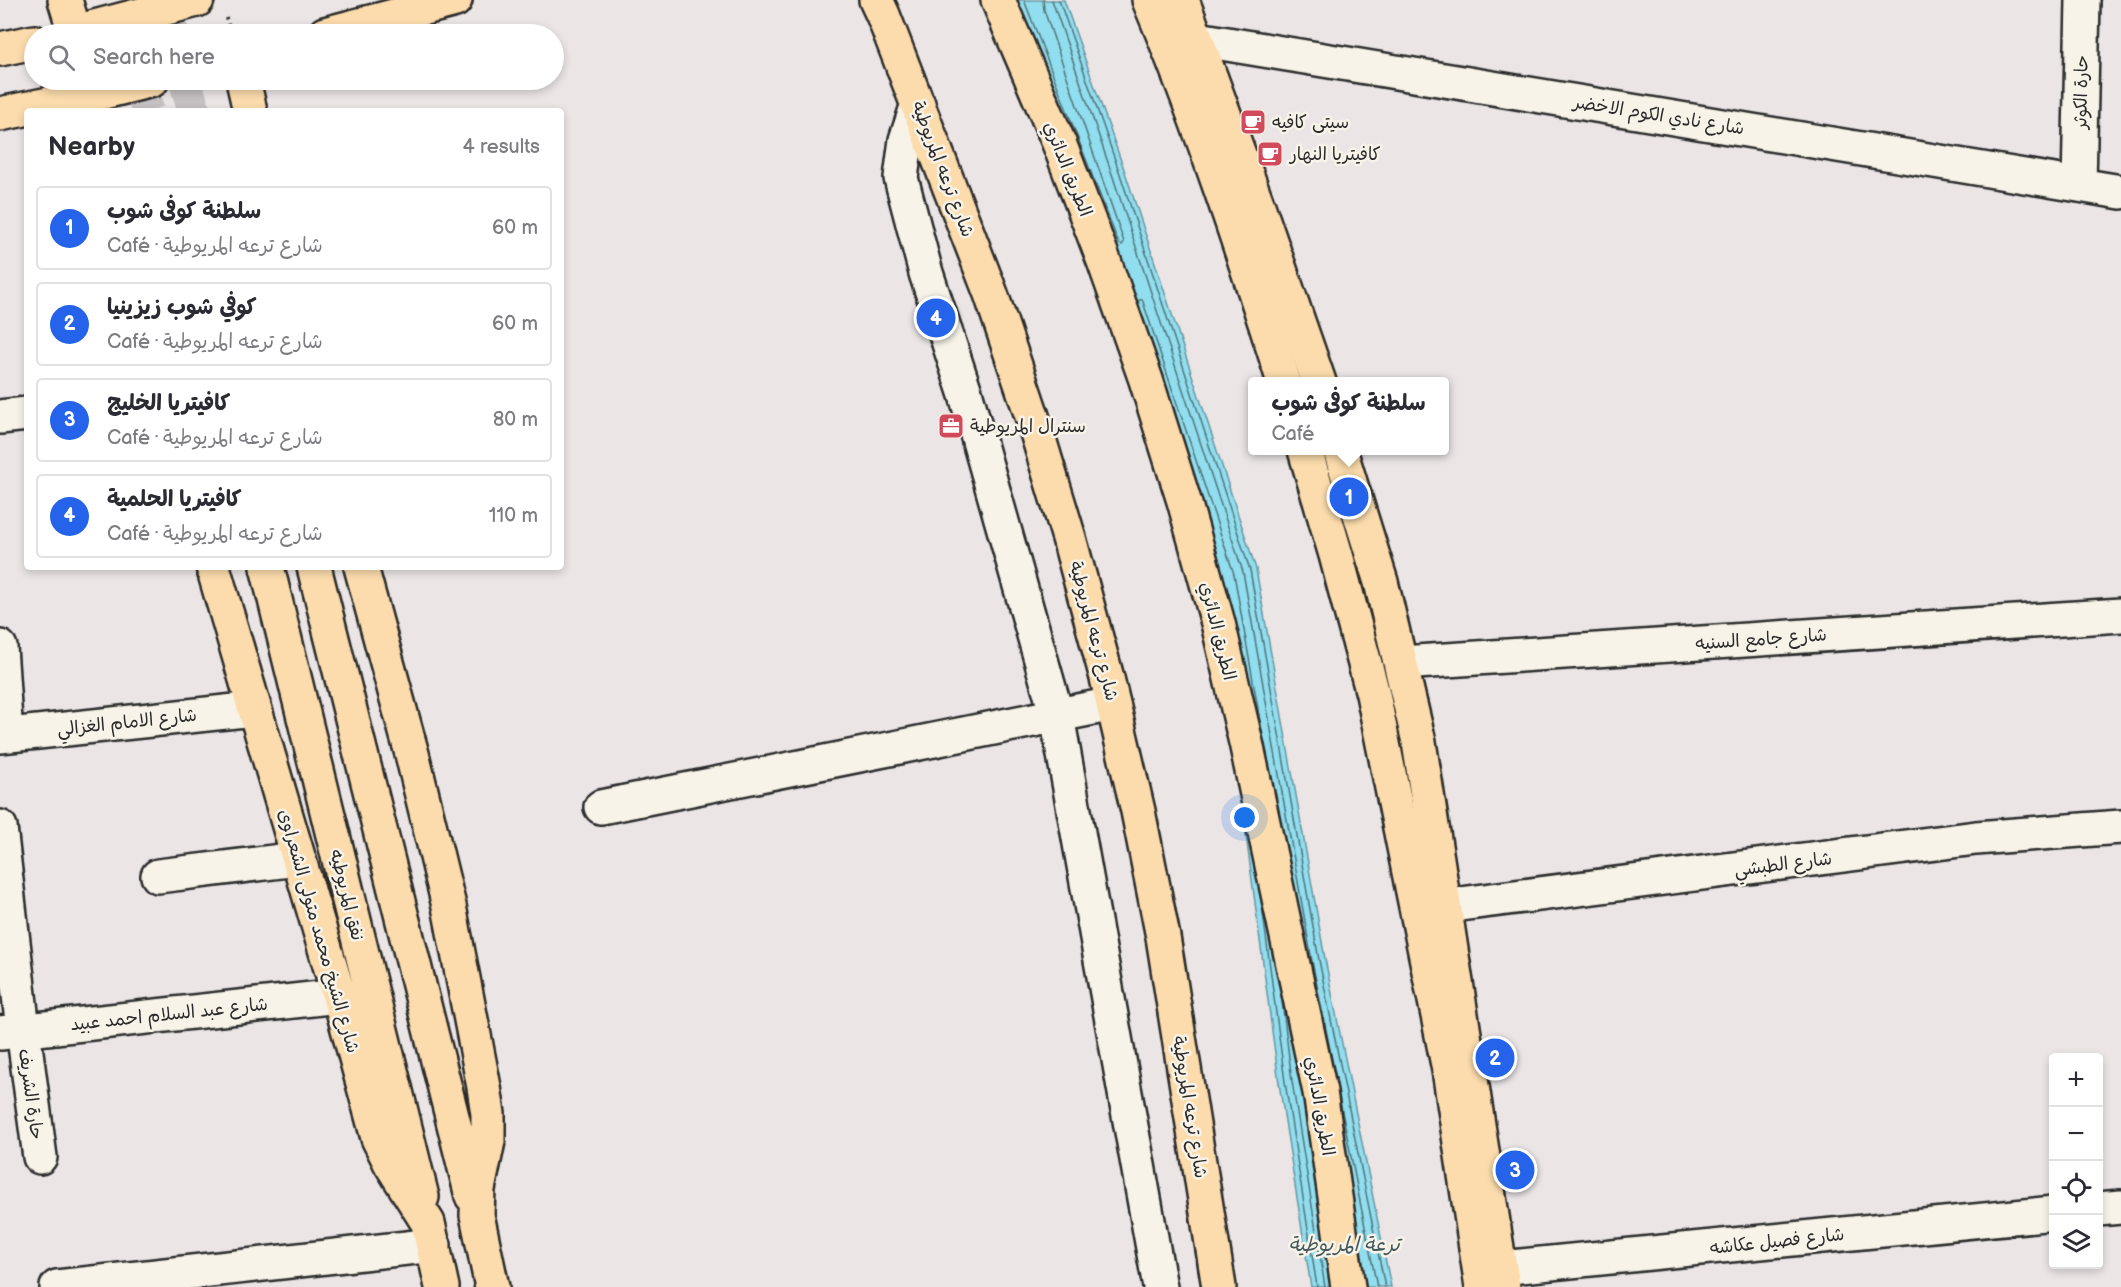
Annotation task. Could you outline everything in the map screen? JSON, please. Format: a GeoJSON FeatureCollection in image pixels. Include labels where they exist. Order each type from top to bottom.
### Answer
{"type":"FeatureCollection","features":[{"type":"Feature","properties":{"kind":"main road"},"geometry":{"type":"LineString","coordinates":[[65,0],[70,24]]}},
{"type":"Feature","properties":{"kind":"main road"},"geometry":{"type":"LineString","coordinates":[[109,24],[197,0]]}},
{"type":"Feature","properties":{"kind":"main road"},"geometry":{"type":"LineString","coordinates":[[363,24],[455,0]]}},
{"type":"Feature","properties":{"kind":"main road","name":"شارع ترعه المريوطية"},"geometry":{"type":"LineString","coordinates":[[876,0],[884,15],[991,294],[1032,416],[1069,538],[1113,704],[1138,811],[1163,937],[1219,1287]]}},
{"type":"Feature","properties":{"kind":"main road","name":"الطريق الدائري"},"geometry":{"type":"LineString","coordinates":[[998,0],[1059,143],[1104,261],[1146,380],[1184,501],[1215,612],[1247,747],[1320,1092],[1348,1287]]}},
{"type":"Feature","properties":{"kind":"main road"},"geometry":{"type":"LineString","coordinates":[[1149,0],[1203,143],[1283,377]]}},
{"type":"Feature","properties":{"kind":"main road"},"geometry":{"type":"LineString","coordinates":[[1182,0],[1318,377]]}},
{"type":"Feature","properties":{"kind":"main road"},"geometry":{"type":"LineString","coordinates":[[0,50],[24,44]]}},
{"type":"Feature","properties":{"kind":"main road"},"geometry":{"type":"LineString","coordinates":[[49,108],[90,103],[125,90]]}},
{"type":"Feature","properties":{"kind":"main road"},"geometry":{"type":"LineString","coordinates":[[245,90],[249,108]]}},
{"type":"Feature","properties":{"kind":"main road"},"geometry":{"type":"LineString","coordinates":[[0,114],[24,111]]}},
{"type":"Feature","properties":{"kind":"main road"},"geometry":{"type":"LineString","coordinates":[[1306,455],[1373,694],[1449,1070],[1495,1281]]}},
{"type":"Feature","properties":{"kind":"main road"},"geometry":{"type":"LineString","coordinates":[[1342,455],[1381,582],[1419,742],[1445,906],[1495,1281]]}},
{"type":"Feature","properties":{"kind":"main road","name":"شارع الشيخ محمد متولى الشعراوى"},"geometry":{"type":"LineString","coordinates":[[214,570],[380,1144],[431,1234],[442,1287]]}},
{"type":"Feature","properties":{"kind":"main road","name":"نفق المريوطيه"},"geometry":{"type":"LineString","coordinates":[[268,570],[431,1234]]}},
{"type":"Feature","properties":{"kind":"main road"},"geometry":{"type":"LineString","coordinates":[[315,570],[477,1215],[492,1287]]}},
{"type":"Feature","properties":{"kind":"main road"},"geometry":{"type":"LineString","coordinates":[[362,570],[412,754],[446,895],[484,1087],[488,1114],[488,1141],[478,1189],[477,1215]]}},
{"type":"Feature","properties":{"kind":"street","name":"حارة الكوثر"},"geometry":{"type":"LineString","coordinates":[[2079,185],[2083,0]]}},
{"type":"Feature","properties":{"kind":"street","name":"شارع نادي الكوم الاخضر"},"geometry":{"type":"LineString","coordinates":[[1197,39],[2121,192]]}},
{"type":"Feature","properties":{"kind":"street"},"geometry":{"type":"LineString","coordinates":[[918,104],[906,140],[901,178],[926,273],[966,395],[1057,716],[1160,1287]]}},
{"type":"Feature","properties":{"kind":"street"},"geometry":{"type":"LineString","coordinates":[[0,417],[24,414]]}},
{"type":"Feature","properties":{"kind":"street","name":"شارع جامع السنيه"},"geometry":{"type":"LineString","coordinates":[[1401,663],[2121,615]]}},
{"type":"Feature","properties":{"kind":"street"},"geometry":{"type":"LineString","coordinates":[[0,647],[3,735]]}},
{"type":"Feature","properties":{"kind":"street"},"geometry":{"type":"LineString","coordinates":[[601,807],[1113,704]]}},
{"type":"Feature","properties":{"kind":"street","name":"شارع الامام الغزالي"},"geometry":{"type":"LineString","coordinates":[[3,735],[254,709]]}},
{"type":"Feature","properties":{"kind":"street","name":"حارة الشريف"},"geometry":{"type":"LineString","coordinates":[[0,827],[11,1031],[40,1157]]}},
{"type":"Feature","properties":{"kind":"street","name":"شارع الطبشي"},"geometry":{"type":"LineString","coordinates":[[1445,906],[1976,838],[2121,827]]}},
{"type":"Feature","properties":{"kind":"street"},"geometry":{"type":"LineString","coordinates":[[158,876],[298,859]]}},
{"type":"Feature","properties":{"kind":"street","name":"شارع عبد السلام احمد عبيد"},"geometry":{"type":"LineString","coordinates":[[11,1031],[339,996]]}},
{"type":"Feature","properties":{"kind":"street"},"geometry":{"type":"LineString","coordinates":[[2103,1209],[2121,1207]]}},
{"type":"Feature","properties":{"kind":"street","name":"شارع فصيل عكاشه"},"geometry":{"type":"LineString","coordinates":[[1495,1281],[2049,1214]]}},
{"type":"Feature","properties":{"kind":"street"},"geometry":{"type":"LineString","coordinates":[[57,1287],[431,1234]]}},
{"type":"Feature","properties":{"kind":"water","name":"ترعة المريوطية"},"geometry":{"type":"Polygon","coordinates":[[[999,0],[1064,0],[1125,172],[1256,569],[1325,959],[1391,1287],[1311,1287],[1279,1083],[1240,790],[1187,564],[1108,278],[999,0]]]}},
{"type":"Feature","properties":{"kind":"tunnel"},"geometry":{"type":"LineString","coordinates":[[163,0],[170,24]]}},
{"type":"Feature","properties":{"kind":"tunnel"},"geometry":{"type":"LineString","coordinates":[[142,90],[147,108]]}},
{"type":"Feature","properties":{"kind":"tunnel"},"geometry":{"type":"LineString","coordinates":[[188,90],[193,108]]}},
{"type":"Feature","properties":{"kind":"place","name":"سيتى كافيه"},"geometry":{"type":"Point","coordinates":[1253,122]}},
{"type":"Feature","properties":{"kind":"place","name":"كافيتريا النهار"},"geometry":{"type":"Point","coordinates":[1270,154]}},
{"type":"Feature","properties":{"kind":"place","name":"كافيتريا الحلمية"},"geometry":{"type":"Point","coordinates":[936,318]}},
{"type":"Feature","properties":{"kind":"place","name":"سنترال المريوطية"},"geometry":{"type":"Point","coordinates":[951,426]}},
{"type":"Feature","properties":{"kind":"place","name":"سلطنة كوفى شوب"},"geometry":{"type":"Point","coordinates":[1349,497]}},
{"type":"Feature","properties":{"kind":"place","name":"كوفي شوب زيزينيا"},"geometry":{"type":"Point","coordinates":[1495,1058]}},
{"type":"Feature","properties":{"kind":"place","name":"كافيتريا الخليج"},"geometry":{"type":"Point","coordinates":[1515,1170]}}]}
